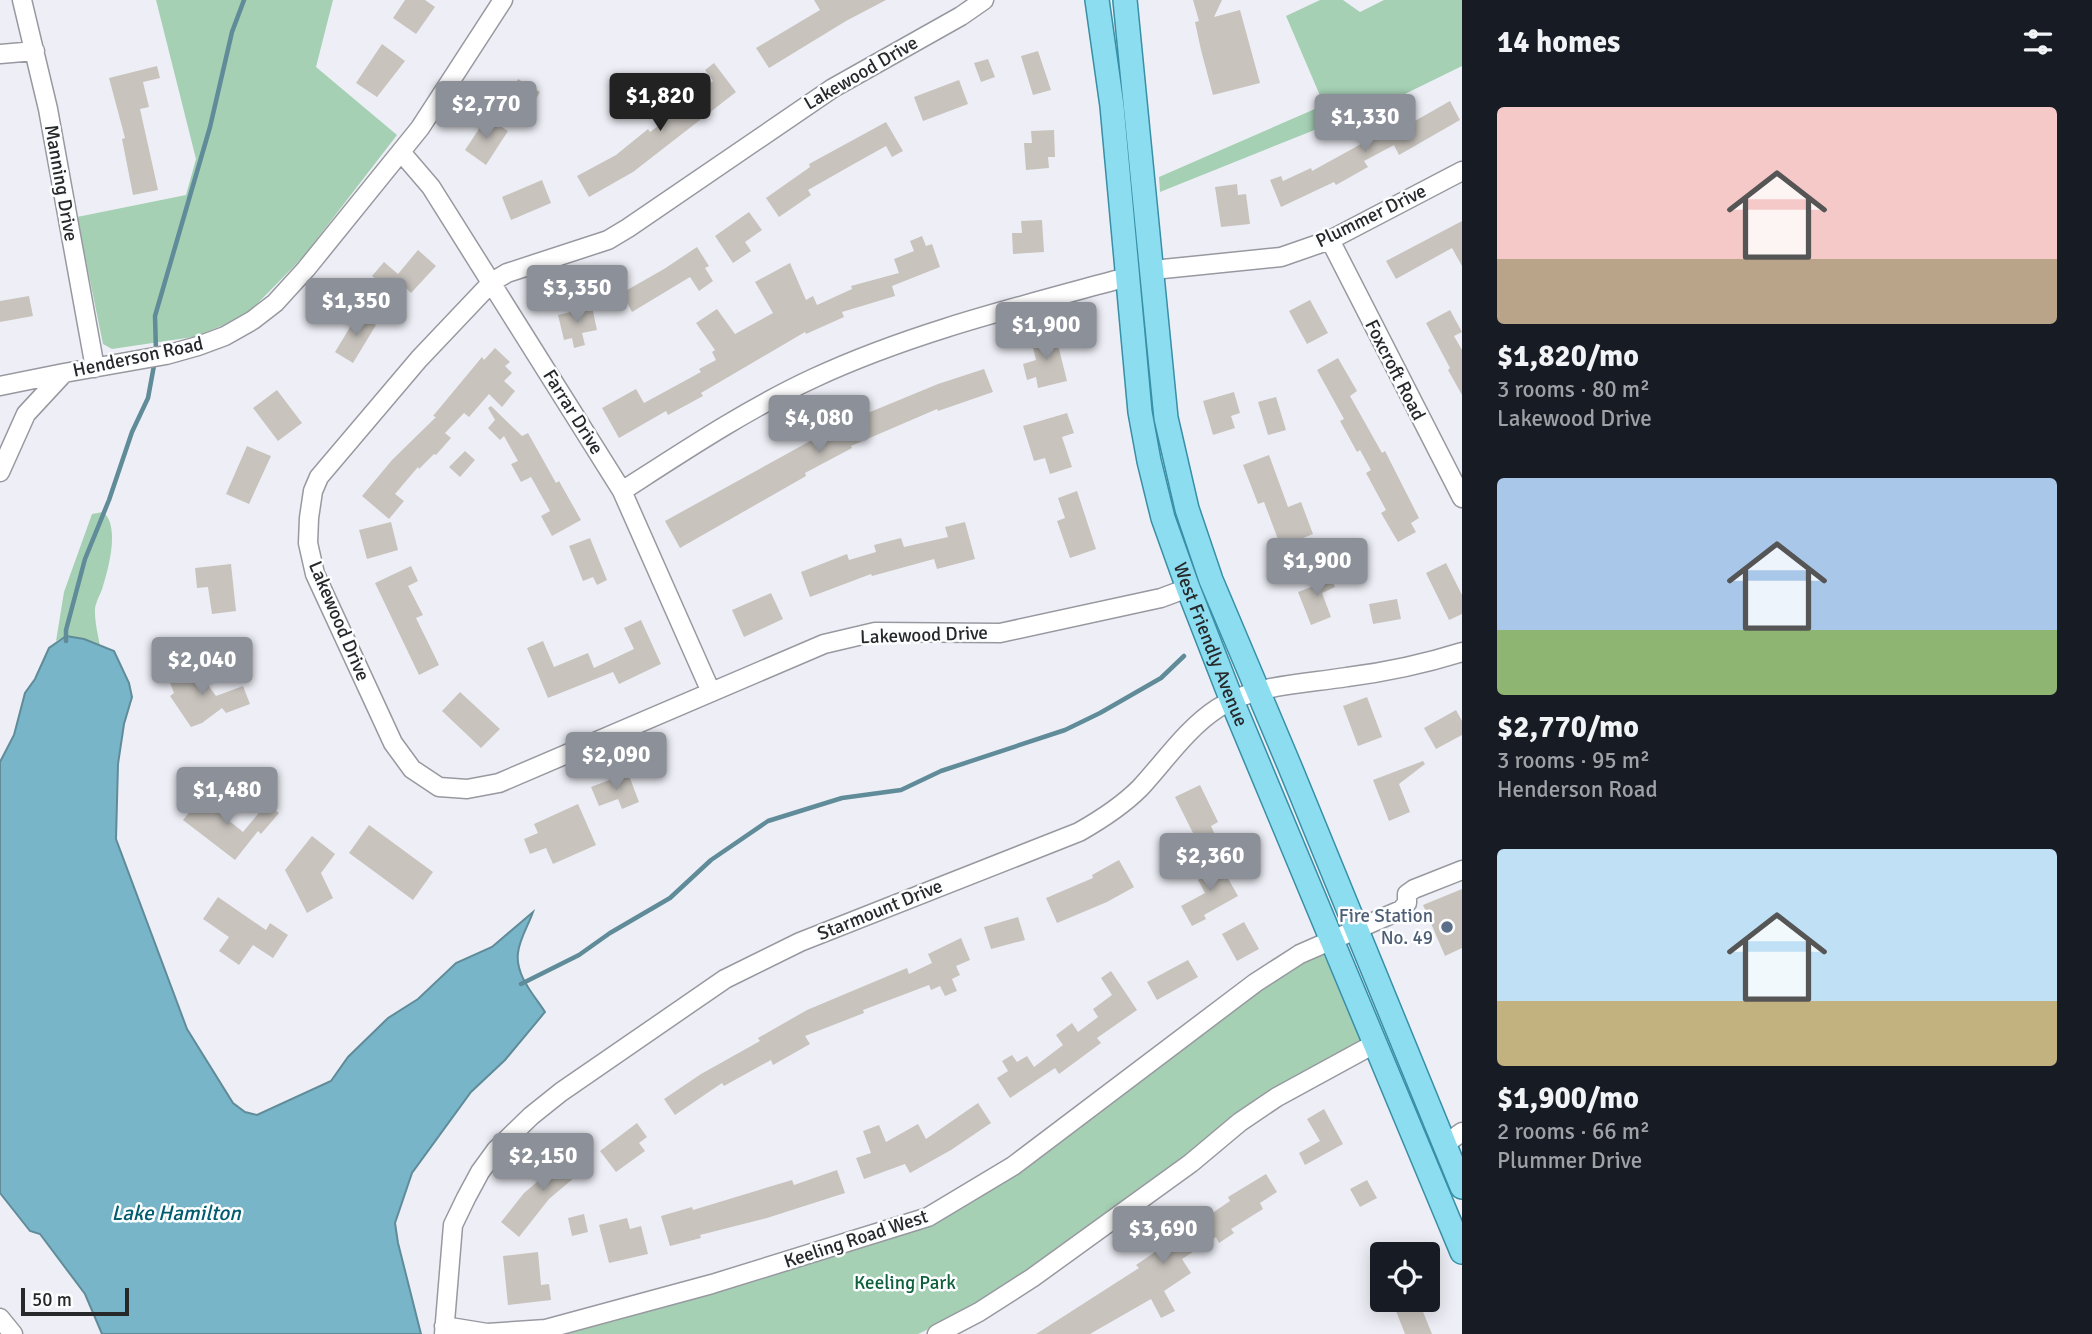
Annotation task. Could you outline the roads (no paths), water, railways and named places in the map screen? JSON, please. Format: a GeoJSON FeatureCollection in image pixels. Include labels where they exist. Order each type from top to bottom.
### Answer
{"type":"FeatureCollection","features":[{"type":"Feature","properties":{"kind":"main road","name":"West Friendly Avenue"},"geometry":{"type":"LineString","coordinates":[[1097,0],[1112,106],[1140,412],[1163,518],[1232,701],[1462,1252]]}},
{"type":"Feature","properties":{"kind":"main road","name":"West Friendly Avenue"},"geometry":{"type":"LineString","coordinates":[[1125,0],[1166,418],[1187,509],[1211,580],[1357,929],[1453,1139],[1462,1187]]}},
{"type":"Feature","properties":{"kind":"street","name":"Manning Drive"},"geometry":{"type":"LineString","coordinates":[[22,0],[35,51],[95,368]]}},
{"type":"Feature","properties":{"kind":"street","name":"Henderson Road"},"geometry":{"type":"LineString","coordinates":[[0,472],[26,414],[64,373],[166,355],[198,346],[225,336],[275,303],[306,269],[420,128],[503,0]]}},
{"type":"Feature","properties":{"kind":"street","name":"Lakewood Drive"},"geometry":{"type":"LineString","coordinates":[[985,0],[833,88],[608,240],[507,273],[492,282],[419,359],[318,477],[313,491],[308,544],[315,574],[393,743],[412,769],[439,787],[467,789],[499,783],[824,644],[851,637],[895,632],[1000,633],[1161,598],[1188,588]]}},
{"type":"Feature","properties":{"kind":"street"},"geometry":{"type":"LineString","coordinates":[[0,54],[35,51]]}},
{"type":"Feature","properties":{"kind":"street","name":"Farrar Drive"},"geometry":{"type":"LineString","coordinates":[[401,152],[431,187],[622,491],[712,692]]}},
{"type":"Feature","properties":{"kind":"street","name":"Plummer Drive"},"geometry":{"type":"LineString","coordinates":[[1153,270],[1280,257],[1330,240],[1462,171]]}},
{"type":"Feature","properties":{"kind":"street","name":"Foxcroft Road"},"geometry":{"type":"LineString","coordinates":[[1330,240],[1462,498]]}},
{"type":"Feature","properties":{"kind":"street"},"geometry":{"type":"LineString","coordinates":[[622,491],[736,419],[813,378],[903,341],[1127,277]]}},
{"type":"Feature","properties":{"kind":"street"},"geometry":{"type":"LineString","coordinates":[[0,386],[64,373]]}},
{"type":"Feature","properties":{"kind":"street","name":"Starmount Drive"},"geometry":{"type":"LineString","coordinates":[[444,1330],[453,1225],[480,1172],[496,1150],[561,1092],[725,979],[800,942],[1079,832],[1103,819],[1139,789],[1199,723],[1232,701],[1258,690],[1378,673],[1432,662],[1462,652]]}},
{"type":"Feature","properties":{"kind":"street","name":"Keeling Road West"},"geometry":{"type":"LineString","coordinates":[[444,1330],[517,1333],[546,1329],[712,1284],[928,1217],[1013,1166],[1255,983],[1300,954],[1401,910],[1409,891],[1462,870]]}},
{"type":"Feature","properties":{"kind":"street"},"geometry":{"type":"LineString","coordinates":[[936,1334],[979,1312],[1032,1278],[1277,1097],[1376,1043]]}},
{"type":"Feature","properties":{"kind":"street"},"geometry":{"type":"LineString","coordinates":[[0,1318],[13,1334]]}},
{"type":"Feature","properties":{"kind":"water","name":"Lake Hamilton"},"geometry":{"type":"Polygon","coordinates":[[[66,636],[84,639],[114,651],[129,683],[132,697],[124,724],[118,764],[116,839],[187,1029],[233,1103],[245,1112],[257,1115],[331,1081],[348,1057],[388,1018],[418,999],[456,963],[492,947],[533,912],[520,943],[518,961],[526,984],[545,1012],[505,1060],[471,1092],[412,1173],[395,1223],[421,1334],[102,1334],[85,1294],[40,1234],[30,1231],[0,1193],[0,762],[14,735],[25,693],[35,679],[49,648],[66,636]]]}},
{"type":"Feature","properties":{"kind":"waterway"},"geometry":{"type":"LineString","coordinates":[[156,352],[155,316],[210,127],[232,32],[244,0]]}},
{"type":"Feature","properties":{"kind":"waterway"},"geometry":{"type":"LineString","coordinates":[[66,641],[66,630],[85,559],[132,432],[148,398],[155,360]]}},
{"type":"Feature","properties":{"kind":"waterway"},"geometry":{"type":"LineString","coordinates":[[521,984],[579,955],[610,933],[670,898],[711,860],[768,821],[842,798],[901,790],[941,771],[1065,730],[1161,678],[1184,656]]}},
{"type":"Feature","properties":{"kind":"place","name":"Fire Station No. 49"},"geometry":{"type":"Point","coordinates":[1447,927]}},
{"type":"Feature","properties":{"kind":"park label","name":"Keeling Park"},"geometry":{"type":"Point","coordinates":[905,1283]}}]}
